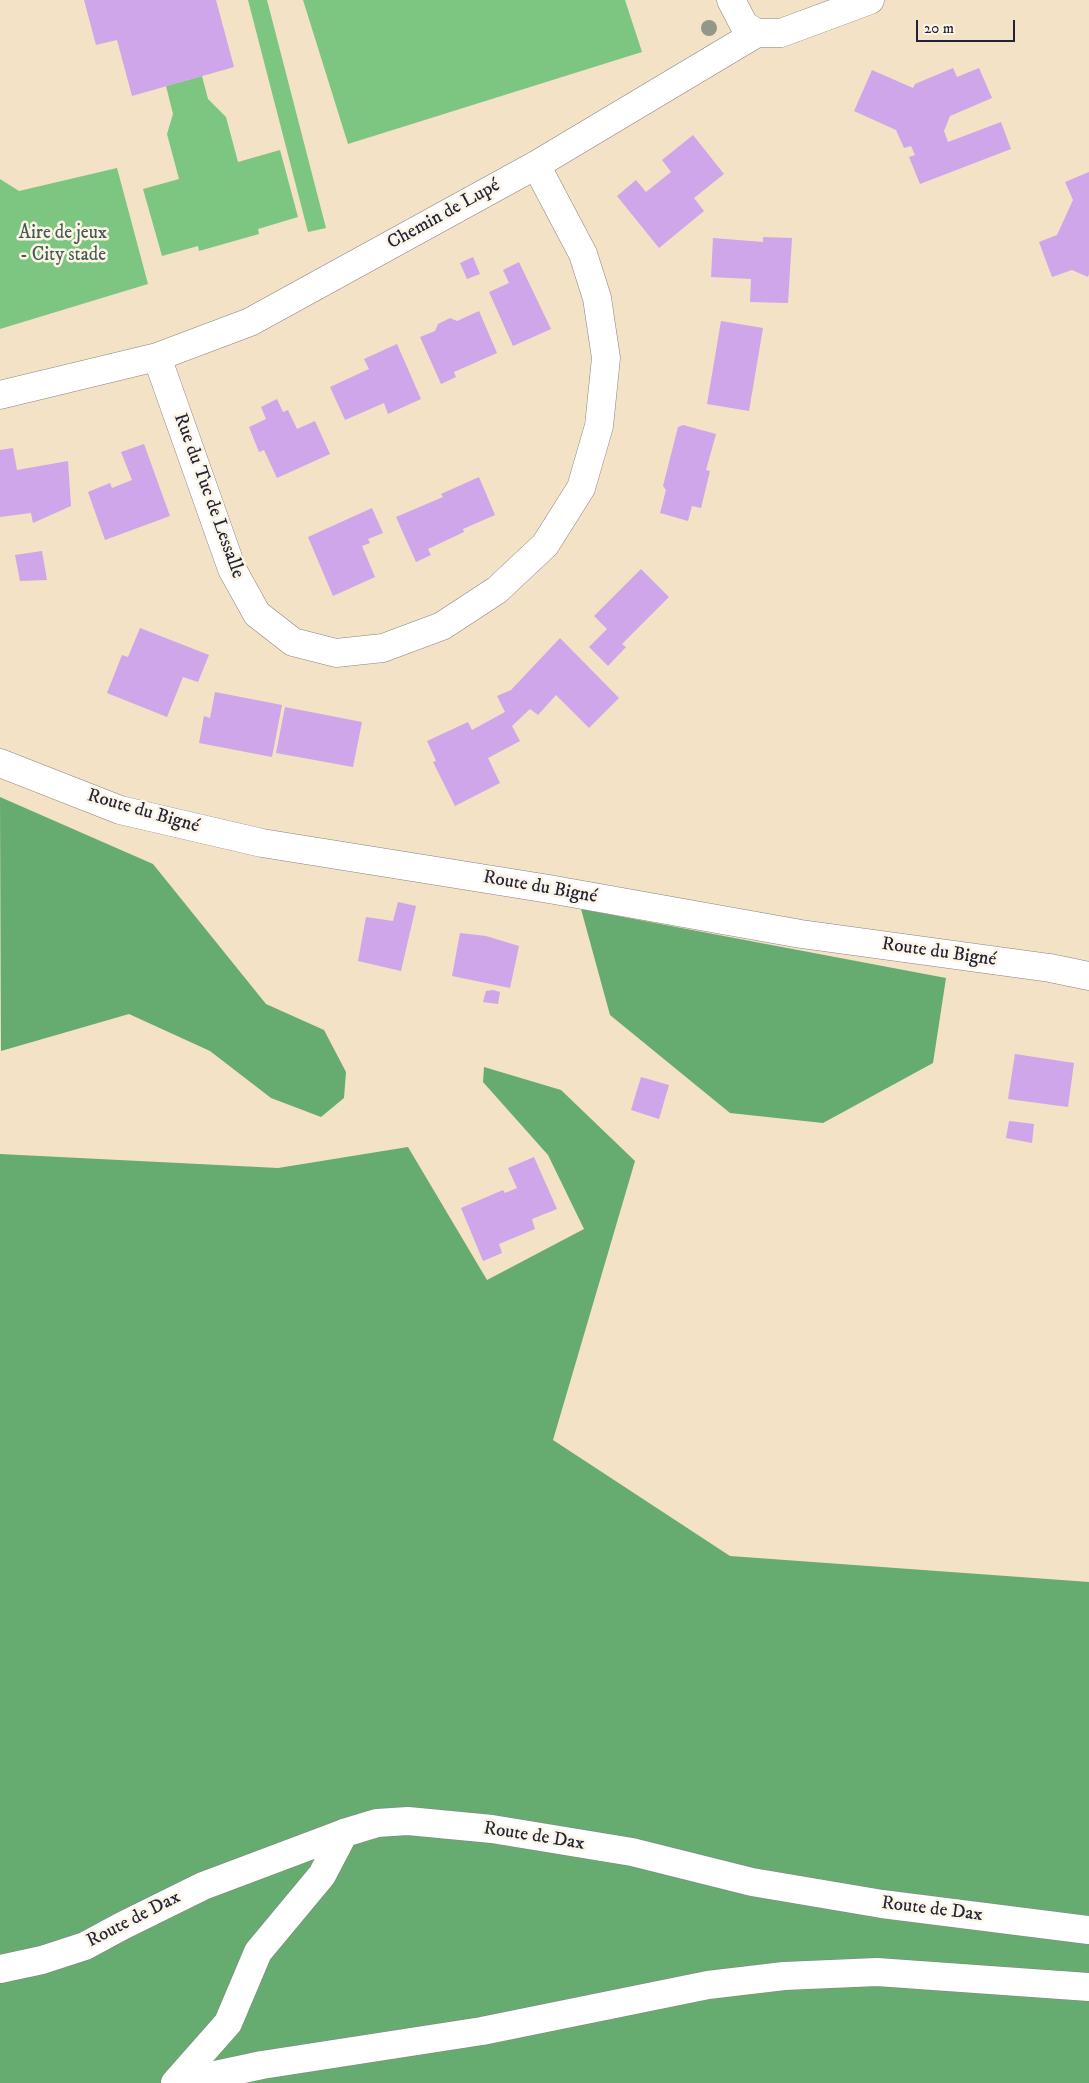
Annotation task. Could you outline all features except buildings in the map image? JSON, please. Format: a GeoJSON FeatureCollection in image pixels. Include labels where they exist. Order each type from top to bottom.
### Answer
{"type":"FeatureCollection","features":[{"type":"Feature","properties":{"kind":"street"},"geometry":{"type":"LineString","coordinates":[[731,0],[744,25],[757,33],[781,33],[870,0]]}},
{"type":"Feature","properties":{"kind":"street","name":"Chemin de Lupé"},"geometry":{"type":"LineString","coordinates":[[0,394],[157,357],[250,322],[536,165],[757,33]]}},
{"type":"Feature","properties":{"kind":"street","name":"Rue du Tuc de Lessalle"},"geometry":{"type":"LineString","coordinates":[[157,357],[232,569],[257,614],[293,642],[336,654],[383,648],[442,626],[497,590],[545,545],[581,488],[599,426],[606,358],[597,298],[583,254],[536,165]]}},
{"type":"Feature","properties":{"kind":"street","name":"Route du Bigné"},"geometry":{"type":"LineString","coordinates":[[0,763],[120,810],[262,843],[549,889],[801,934],[1050,968],[1089,976]]}},
{"type":"Feature","properties":{"kind":"street","name":"Route de Dax"},"geometry":{"type":"LineString","coordinates":[[0,1969],[42,1960],[85,1946],[203,1886],[344,1833],[377,1823],[408,1821],[492,1829],[632,1852],[752,1882],[864,1901],[1089,1930]]}},
{"type":"Feature","properties":{"kind":"street"},"geometry":{"type":"LineString","coordinates":[[177,2083],[228,2023],[258,1952],[322,1875],[344,1833]]}},
{"type":"Feature","properties":{"kind":"street"},"geometry":{"type":"LineString","coordinates":[[177,2083],[262,2065],[482,2031],[708,1985],[784,1976],[877,1972],[1089,1987]]}},
{"type":"Feature","properties":{"kind":"green space"},"geometry":{"type":"Polygon","coordinates":[[[248,0],[267,0],[326,228],[308,232],[248,0]]]}},
{"type":"Feature","properties":{"kind":"green space"},"geometry":{"type":"Polygon","coordinates":[[[303,0],[625,0],[642,52],[348,144],[303,0]]]}},
{"type":"Feature","properties":{"kind":"green space"},"geometry":{"type":"Polygon","coordinates":[[[202,76],[208,99],[226,117],[238,162],[280,150],[298,217],[258,229],[259,234],[199,251],[198,246],[162,256],[143,189],[179,179],[167,134],[173,114],[166,86],[202,76]]]}},
{"type":"Feature","properties":{"kind":"green space","name":"Aire de jeux - City stade"},"geometry":{"type":"Polygon","coordinates":[[[117,168],[148,284],[0,329],[0,179],[19,191],[117,168]]]}},
{"type":"Feature","properties":{"kind":"green space"},"geometry":{"type":"Polygon","coordinates":[[[0,797],[153,864],[266,1004],[324,1030],[346,1072],[344,1098],[321,1117],[271,1098],[210,1051],[129,1014],[1,1051],[0,797]]]}},
{"type":"Feature","properties":{"kind":"green space"},"geometry":{"type":"Polygon","coordinates":[[[581,909],[946,978],[933,1063],[823,1123],[730,1113],[610,1015],[581,909]]]}},
{"type":"Feature","properties":{"kind":"green space"},"geometry":{"type":"Polygon","coordinates":[[[484,1067],[561,1090],[635,1161],[553,1440],[730,1556],[1089,1582],[1089,2083],[0,2083],[0,1154],[278,1168],[408,1147],[487,1280],[584,1229],[548,1155],[483,1082],[484,1067]]]}}]}
